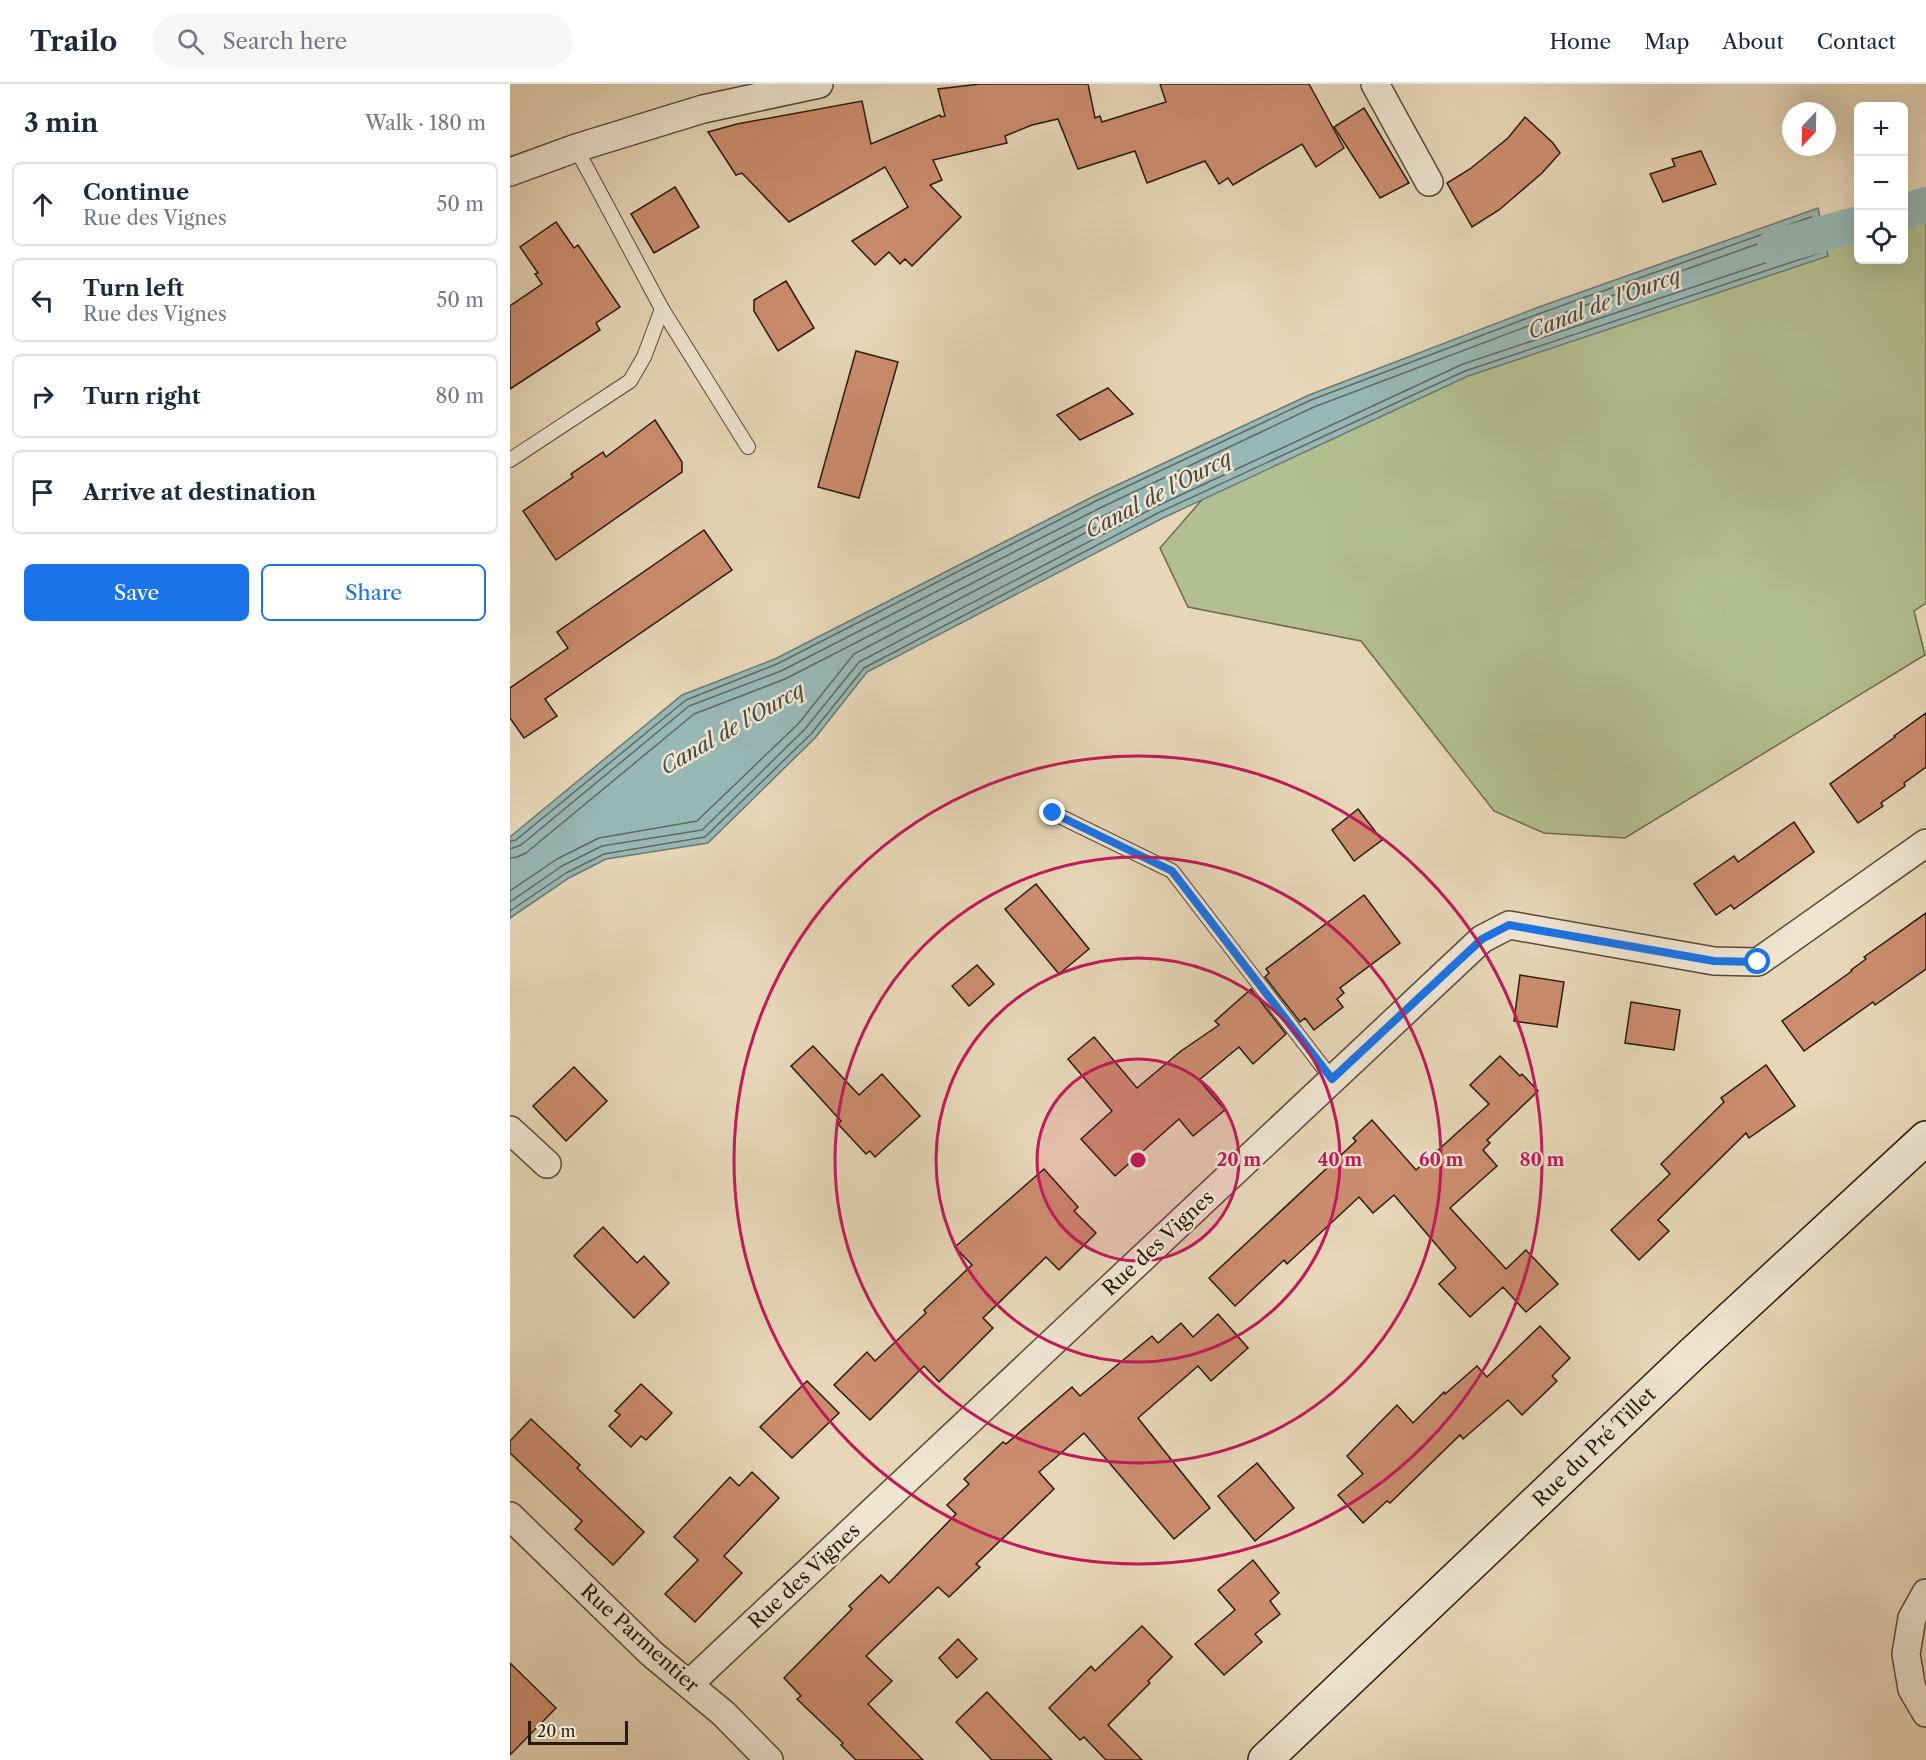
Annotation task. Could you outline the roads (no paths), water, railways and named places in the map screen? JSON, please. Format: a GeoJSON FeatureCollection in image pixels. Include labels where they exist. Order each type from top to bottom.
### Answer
{"type":"FeatureCollection","features":[{"type":"Feature","properties":{"kind":"street"},"geometry":{"type":"LineString","coordinates":[[510,172],[576,148],[703,109],[819,84]]}},
{"type":"Feature","properties":{"kind":"street"},"geometry":{"type":"LineString","coordinates":[[1375,84],[1429,182]]}},
{"type":"Feature","properties":{"kind":"street","name":"Rue des Vignes"},"geometry":{"type":"LineString","coordinates":[[689,1684],[1482,939],[1509,925],[1714,961],[1758,962],[1926,843]]}},
{"type":"Feature","properties":{"kind":"street"},"geometry":{"type":"LineString","coordinates":[[510,1130],[547,1164]]}},
{"type":"Feature","properties":{"kind":"street","name":"Rue du Pré Tillet"},"geometry":{"type":"LineString","coordinates":[[1265,1760],[1715,1332],[1926,1138]]}},
{"type":"Feature","properties":{"kind":"street","name":"Rue Parmentier"},"geometry":{"type":"LineString","coordinates":[[510,1516],[651,1653],[724,1714],[769,1760]]}},
{"type":"Feature","properties":{"kind":"street"},"geometry":{"type":"LineString","coordinates":[[1926,1593],[1912,1618],[1906,1654],[1912,1689],[1926,1713]]}},
{"type":"Feature","properties":{"kind":"lane"},"geometry":{"type":"LineString","coordinates":[[576,148],[662,309],[748,447]]}},
{"type":"Feature","properties":{"kind":"lane"},"geometry":{"type":"LineString","coordinates":[[510,460],[630,381],[644,357],[662,309]]}},
{"type":"Feature","properties":{"kind":"lane"},"geometry":{"type":"LineString","coordinates":[[1053,813],[1172,871],[1332,1079]]}},
{"type":"Feature","properties":{"kind":"water"},"geometry":{"type":"Polygon","coordinates":[[[1818,208],[1828,256],[1468,376],[1163,518],[867,672],[815,738],[708,843],[606,859],[569,878],[510,918],[510,837],[682,695],[775,659],[1096,495],[1309,395],[1539,307],[1818,208]]]}},
{"type":"Feature","properties":{"kind":"waterway","name":"Canal de l'Ourcq"},"geometry":{"type":"LineString","coordinates":[[1908,210],[1926,205]]}},
{"type":"Feature","properties":{"kind":"waterway","name":"Canal de l'Ourcq"},"geometry":{"type":"LineString","coordinates":[[1775,247],[1854,225]]}}]}
